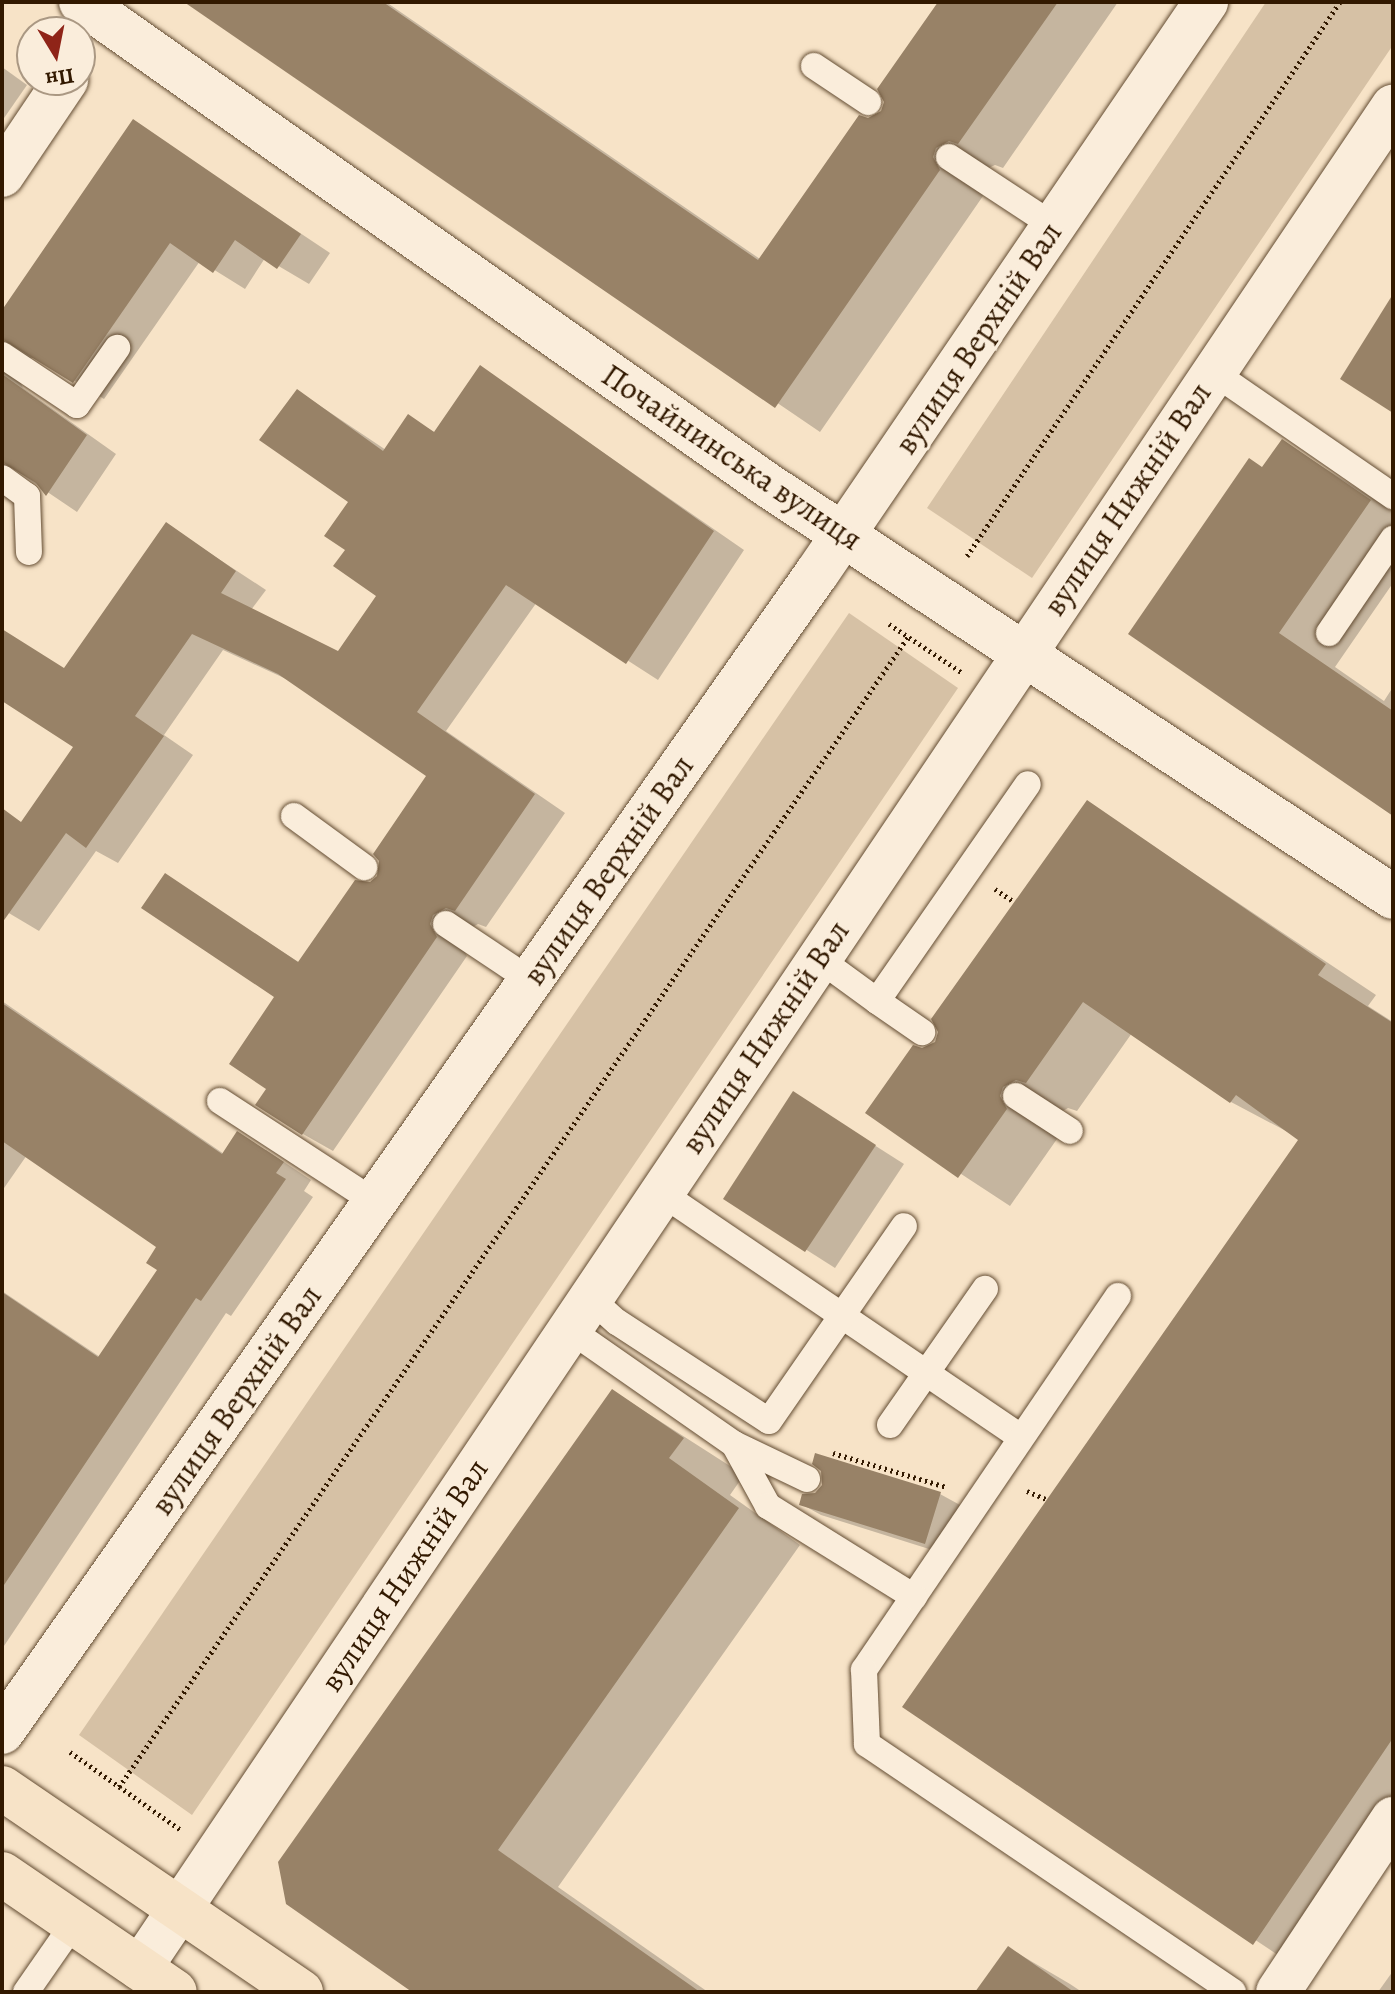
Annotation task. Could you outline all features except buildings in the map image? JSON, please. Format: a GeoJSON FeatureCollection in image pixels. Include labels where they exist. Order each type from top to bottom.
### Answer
{"type":"FeatureCollection","features":[{"type":"Feature","properties":{"kind":"main road","name":"вулиця Верхній Вал"},"geometry":{"type":"LineString","coordinates":[[2,1732],[845,534],[1206,2]]}},
{"type":"Feature","properties":{"kind":"main road","name":"Почайнинська вулиця"},"geometry":{"type":"LineString","coordinates":[[101,8],[845,534],[1393,897]]}},
{"type":"Feature","properties":{"kind":"main road"},"geometry":{"type":"LineString","coordinates":[[2,175],[55,96]]}},
{"type":"Feature","properties":{"kind":"main road","name":"вулиця Нижній Вал"},"geometry":{"type":"LineString","coordinates":[[146,1984],[180,1909],[1022,653],[1393,107]]}},
{"type":"Feature","properties":{"kind":"main road"},"geometry":{"type":"LineString","coordinates":[[2,1788],[301,1992]]}},
{"type":"Feature","properties":{"kind":"main road"},"geometry":{"type":"LineString","coordinates":[[1278,1992],[1393,1819]]}},
{"type":"Feature","properties":{"kind":"main road"},"geometry":{"type":"LineString","coordinates":[[2,1874],[74,1923],[146,1984]]}},
{"type":"Feature","properties":{"kind":"lane"},"geometry":{"type":"LineString","coordinates":[[814,66],[868,102]]}},
{"type":"Feature","properties":{"kind":"lane"},"geometry":{"type":"LineString","coordinates":[[949,157],[1054,226]]}},
{"type":"Feature","properties":{"kind":"lane"},"geometry":{"type":"LineString","coordinates":[[2,355],[77,405],[117,348]]}},
{"type":"Feature","properties":{"kind":"lane"},"geometry":{"type":"LineString","coordinates":[[1213,372],[1393,496]]}},
{"type":"Feature","properties":{"kind":"lane"},"geometry":{"type":"LineString","coordinates":[[2,478],[27,496],[29,552]]}},
{"type":"Feature","properties":{"kind":"lane"},"geometry":{"type":"LineString","coordinates":[[1329,633],[1393,539]]}},
{"type":"Feature","properties":{"kind":"lane"},"geometry":{"type":"LineString","coordinates":[[877,1001],[1028,784]]}},
{"type":"Feature","properties":{"kind":"lane"},"geometry":{"type":"LineString","coordinates":[[294,816],[364,867]]}},
{"type":"Feature","properties":{"kind":"lane"},"geometry":{"type":"LineString","coordinates":[[446,924],[530,980]]}},
{"type":"Feature","properties":{"kind":"lane"},"geometry":{"type":"LineString","coordinates":[[818,958],[922,1032]]}},
{"type":"Feature","properties":{"kind":"lane"},"geometry":{"type":"LineString","coordinates":[[1016,1096],[1070,1131]]}},
{"type":"Feature","properties":{"kind":"lane"},"geometry":{"type":"LineString","coordinates":[[220,1101],[375,1202]]}},
{"type":"Feature","properties":{"kind":"lane"},"geometry":{"type":"LineString","coordinates":[[660,1192],[1021,1437]]}},
{"type":"Feature","properties":{"kind":"lane"},"geometry":{"type":"LineString","coordinates":[[579,1313],[617,1322],[769,1421],[904,1226]]}},
{"type":"Feature","properties":{"kind":"lane"},"geometry":{"type":"LineString","coordinates":[[890,1425],[985,1289]]}},
{"type":"Feature","properties":{"kind":"lane"},"geometry":{"type":"LineString","coordinates":[[1118,1296],[864,1670],[867,1744],[1233,1992]]}},
{"type":"Feature","properties":{"kind":"lane"},"geometry":{"type":"LineString","coordinates":[[579,1313],[734,1444],[807,1479]]}},
{"type":"Feature","properties":{"kind":"lane"},"geometry":{"type":"LineString","coordinates":[[734,1444],[768,1506],[914,1597]]}},
{"type":"Feature","properties":{"kind":"lane"},"geometry":{"type":"LineString","coordinates":[[26,1992],[74,1923]]}},
{"type":"Feature","properties":{"kind":"path"},"geometry":{"type":"LineString","coordinates":[[967,556],[1340,2]]}},
{"type":"Feature","properties":{"kind":"path"},"geometry":{"type":"LineString","coordinates":[[119,1787],[908,637]]}},
{"type":"Feature","properties":{"kind":"path"},"geometry":{"type":"LineString","coordinates":[[831,1452],[961,1491],[1034,1491],[1048,1500]]}},
{"type":"Feature","properties":{"kind":"path"},"geometry":{"type":"LineString","coordinates":[[70,1752],[181,1830]]}},
{"type":"Feature","properties":{"kind":"shaded area"},"geometry":{"type":"Polygon","coordinates":[[[1266,2],[1393,2],[1393,45],[1032,578],[927,508],[1266,2]]]}},
{"type":"Feature","properties":{"kind":"shaded area"},"geometry":{"type":"Polygon","coordinates":[[[849,613],[958,688],[192,1815],[79,1735],[849,613]]]}}]}
